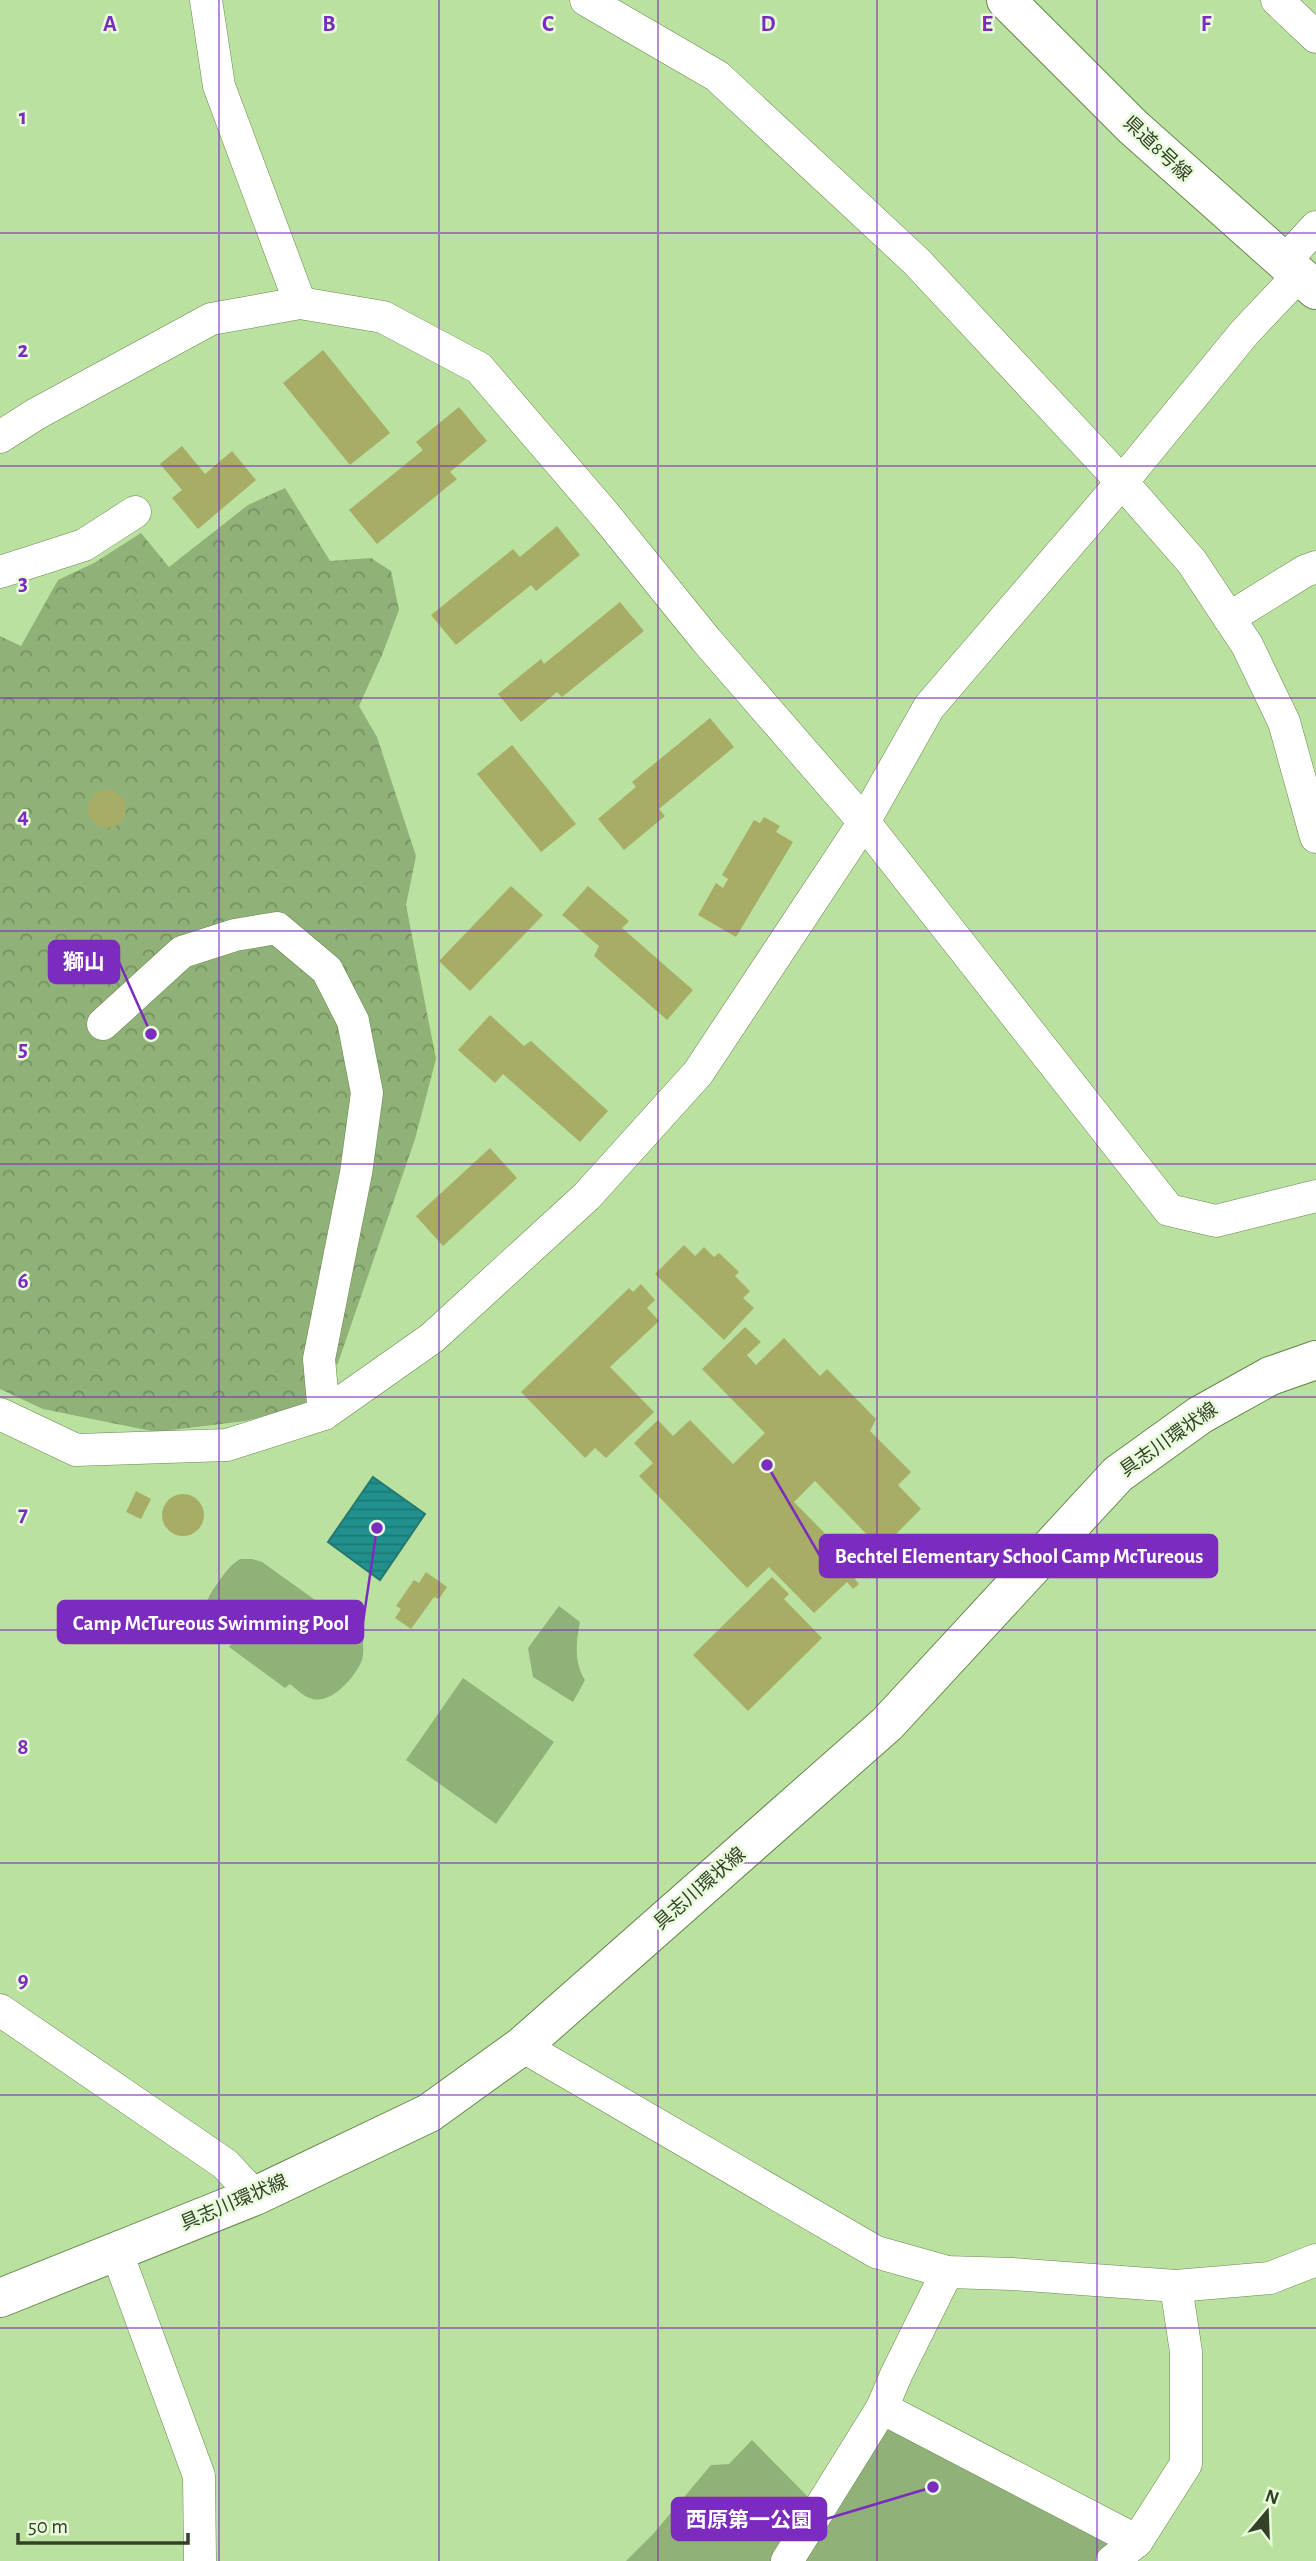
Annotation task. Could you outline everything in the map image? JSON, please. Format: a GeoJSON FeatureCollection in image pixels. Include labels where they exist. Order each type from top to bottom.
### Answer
{"type":"FeatureCollection","features":[{"type":"Feature","properties":{"kind":"main road","name":"県道8号線"},"geometry":{"type":"LineString","coordinates":[[1006,0],[1133,127],[1299,277]]}},
{"type":"Feature","properties":{"kind":"main road","name":"具志川環状線"},"geometry":{"type":"LineString","coordinates":[[0,2298],[255,2196],[429,2113],[522,2046],[887,1724],[1118,1474],[1200,1415],[1270,1376],[1316,1360]]}},
{"type":"Feature","properties":{"kind":"street"},"geometry":{"type":"LineString","coordinates":[[206,0],[219,86],[300,303]]}},
{"type":"Feature","properties":{"kind":"street"},"geometry":{"type":"LineString","coordinates":[[586,0],[718,76],[917,262],[1122,482],[1192,562],[1247,645],[1284,722],[1316,837]]}},
{"type":"Feature","properties":{"kind":"street"},"geometry":{"type":"LineString","coordinates":[[1277,0],[1316,37]]}},
{"type":"Feature","properties":{"kind":"street"},"geometry":{"type":"LineString","coordinates":[[0,1414],[76,1450],[228,1445],[324,1414],[432,1338],[587,1196],[698,1073],[864,822],[929,708],[1122,482],[1245,332],[1299,277],[1316,227]]}},
{"type":"Feature","properties":{"kind":"street"},"geometry":{"type":"LineString","coordinates":[[0,437],[36,414],[211,319],[300,303],[383,317],[479,368],[605,515],[707,641],[864,822],[1169,1210],[1216,1221],[1316,1196]]}},
{"type":"Feature","properties":{"kind":"street"},"geometry":{"type":"LineString","coordinates":[[0,572],[84,545],[135,512]]}},
{"type":"Feature","properties":{"kind":"street"},"geometry":{"type":"LineString","coordinates":[[1229,618],[1305,570],[1316,567]]}},
{"type":"Feature","properties":{"kind":"street"},"geometry":{"type":"LineString","coordinates":[[103,1024],[182,952],[235,935],[277,928],[327,970],[353,1021],[367,1093],[356,1173],[319,1359],[324,1414]]}},
{"type":"Feature","properties":{"kind":"street"},"geometry":{"type":"LineString","coordinates":[[0,2010],[225,2164],[255,2196]]}},
{"type":"Feature","properties":{"kind":"street"},"geometry":{"type":"LineString","coordinates":[[522,2046],[876,2252],[947,2272],[1176,2286],[1270,2278],[1316,2260]]}},
{"type":"Feature","properties":{"kind":"street"},"geometry":{"type":"LineString","coordinates":[[116,2250],[199,2476],[200,2561]]}},
{"type":"Feature","properties":{"kind":"street"},"geometry":{"type":"LineString","coordinates":[[787,2561],[883,2408],[896,2375],[947,2272]]}},
{"type":"Feature","properties":{"kind":"street"},"geometry":{"type":"LineString","coordinates":[[1112,2561],[1137,2541],[1186,2464],[1186,2352],[1176,2286]]}},
{"type":"Feature","properties":{"kind":"street"},"geometry":{"type":"LineString","coordinates":[[883,2408],[1137,2541]]}},
{"type":"Feature","properties":{"kind":"green space"},"geometry":{"type":"Polygon","coordinates":[[[285,488],[330,561],[371,558],[391,571],[399,610],[359,706],[377,737],[416,856],[406,905],[436,1059],[415,1139],[338,1363],[307,1405],[245,1421],[156,1432],[43,1409],[0,1389],[0,636],[21,646],[58,580],[94,563],[141,533],[169,567],[248,505],[285,488]]]}},
{"type":"Feature","properties":{"kind":"green space"},"geometry":{"type":"Polygon","coordinates":[[[240,1559],[262,1562],[353,1627],[363,1638],[363,1655],[359,1666],[349,1681],[335,1693],[313,1699],[290,1684],[285,1688],[229,1647],[233,1642],[211,1623],[206,1610],[210,1594],[227,1570],[240,1559]]]}},
{"type":"Feature","properties":{"kind":"green space"},"geometry":{"type":"Polygon","coordinates":[[[559,1606],[580,1622],[577,1652],[579,1667],[585,1680],[573,1702],[533,1677],[528,1648],[559,1606]]]}},
{"type":"Feature","properties":{"kind":"green space"},"geometry":{"type":"Polygon","coordinates":[[[463,1678],[554,1742],[496,1824],[406,1760],[463,1678]]]}},
{"type":"Feature","properties":{"kind":"green space"},"geometry":{"type":"Polygon","coordinates":[[[882,2408],[1137,2541],[1112,2561],[626,2561],[654,2533],[711,2465],[729,2464],[752,2440],[819,2508],[882,2408]]]}},
{"type":"Feature","properties":{"kind":"water"},"geometry":{"type":"Polygon","coordinates":[[[373,1477],[425,1514],[380,1580],[328,1542],[373,1477]]]}},
{"type":"Feature","properties":{"kind":"building"},"geometry":{"type":"Polygon","coordinates":[[[323,350],[390,433],[350,465],[283,383],[323,350]]]}},
{"type":"Feature","properties":{"kind":"building"},"geometry":{"type":"Polygon","coordinates":[[[459,407],[487,441],[450,472],[457,479],[377,544],[349,510],[423,450],[416,442],[459,407]]]}},
{"type":"Feature","properties":{"kind":"building"},"geometry":{"type":"Polygon","coordinates":[[[182,446],[205,474],[232,451],[256,480],[198,529],[172,498],[182,490],[160,464],[182,446]]]}},
{"type":"Feature","properties":{"kind":"building"},"geometry":{"type":"Polygon","coordinates":[[[557,526],[580,555],[536,591],[531,585],[456,645],[431,615],[513,549],[520,557],[557,526]]]}},
{"type":"Feature","properties":{"kind":"building"},"geometry":{"type":"Polygon","coordinates":[[[620,602],[644,631],[562,697],[557,692],[521,722],[498,694],[541,659],[544,664],[620,602]]]}},
{"type":"Feature","properties":{"kind":"building"},"geometry":{"type":"Polygon","coordinates":[[[710,718],[734,747],[659,809],[665,816],[624,850],[598,819],[636,787],[632,782],[710,718]]]}},
{"type":"Feature","properties":{"kind":"building"},"geometry":{"type":"Polygon","coordinates":[[[512,745],[576,824],[541,852],[477,774],[512,745]]]}},
{"type":"Feature","properties":{"kind":"building"},"geometry":{"type":"Polygon","coordinates":[[[107,790],[121,795],[126,809],[121,823],[107,828],[93,823],[88,809],[93,795],[107,790]]]}},
{"type":"Feature","properties":{"kind":"building"},"geometry":{"type":"Polygon","coordinates":[[[764,817],[780,826],[776,832],[793,842],[736,937],[698,915],[716,883],[723,888],[728,879],[722,875],[754,820],[760,823],[764,817]]]}},
{"type":"Feature","properties":{"kind":"building"},"geometry":{"type":"Polygon","coordinates":[[[511,886],[543,915],[470,991],[439,961],[511,886]]]}},
{"type":"Feature","properties":{"kind":"building"},"geometry":{"type":"Polygon","coordinates":[[[588,886],[629,921],[622,928],[693,990],[667,1020],[594,956],[599,946],[562,915],[588,886]]]}},
{"type":"Feature","properties":{"kind":"building"},"geometry":{"type":"Polygon","coordinates":[[[490,1015],[524,1046],[531,1041],[608,1111],[580,1142],[503,1074],[495,1083],[458,1050],[490,1015]]]}},
{"type":"Feature","properties":{"kind":"building"},"geometry":{"type":"Polygon","coordinates":[[[490,1148],[517,1178],[443,1246],[416,1216],[490,1148]]]}},
{"type":"Feature","properties":{"kind":"building"},"geometry":{"type":"Polygon","coordinates":[[[684,1245],[695,1256],[704,1247],[714,1257],[719,1253],[739,1272],[735,1276],[750,1291],[743,1298],[754,1308],[724,1340],[655,1274],[684,1245]]]}},
{"type":"Feature","properties":{"kind":"building"},"geometry":{"type":"Polygon","coordinates":[[[641,1284],[655,1300],[647,1308],[659,1321],[610,1367],[654,1412],[606,1458],[595,1448],[585,1458],[521,1392],[629,1288],[633,1292],[641,1284]]]}},
{"type":"Feature","properties":{"kind":"building"},"geometry":{"type":"Polygon","coordinates":[[[745,1327],[761,1342],[747,1355],[756,1365],[784,1338],[820,1376],[827,1369],[876,1419],[870,1431],[911,1472],[898,1485],[921,1509],[881,1549],[815,1481],[794,1502],[858,1567],[851,1574],[859,1584],[853,1589],[847,1582],[814,1613],[769,1567],[747,1588],[639,1476],[653,1463],[634,1443],[658,1420],[673,1436],[690,1420],[733,1464],[765,1433],[702,1369],[745,1327]]]}},
{"type":"Feature","properties":{"kind":"building"},"geometry":{"type":"Polygon","coordinates":[[[136,1491],[151,1499],[141,1519],[126,1512],[136,1491]]]}},
{"type":"Feature","properties":{"kind":"building"},"geometry":{"type":"Polygon","coordinates":[[[183,1494],[198,1500],[204,1515],[198,1530],[183,1536],[168,1530],[162,1515],[168,1500],[183,1494]]]}},
{"type":"Feature","properties":{"kind":"building"},"geometry":{"type":"Polygon","coordinates":[[[426,1572],[447,1587],[439,1599],[434,1597],[411,1629],[395,1618],[401,1609],[396,1606],[414,1580],[419,1583],[426,1572]]]}},
{"type":"Feature","properties":{"kind":"building"},"geometry":{"type":"Polygon","coordinates":[[[772,1577],[789,1594],[784,1599],[822,1638],[748,1711],[693,1655],[772,1577]]]}},
{"type":"Feature","properties":{"kind":"place","name":"獅山"},"geometry":{"type":"Point","coordinates":[151,1034]}},
{"type":"Feature","properties":{"kind":"place","name":"Bechtel Elementary School Camp McTureous"},"geometry":{"type":"Point","coordinates":[767,1465]}},
{"type":"Feature","properties":{"kind":"place","name":"Camp McTureous Swimming Pool"},"geometry":{"type":"Point","coordinates":[377,1528]}},
{"type":"Feature","properties":{"kind":"place","name":"西原第一公園"},"geometry":{"type":"Point","coordinates":[933,2487]}}]}
